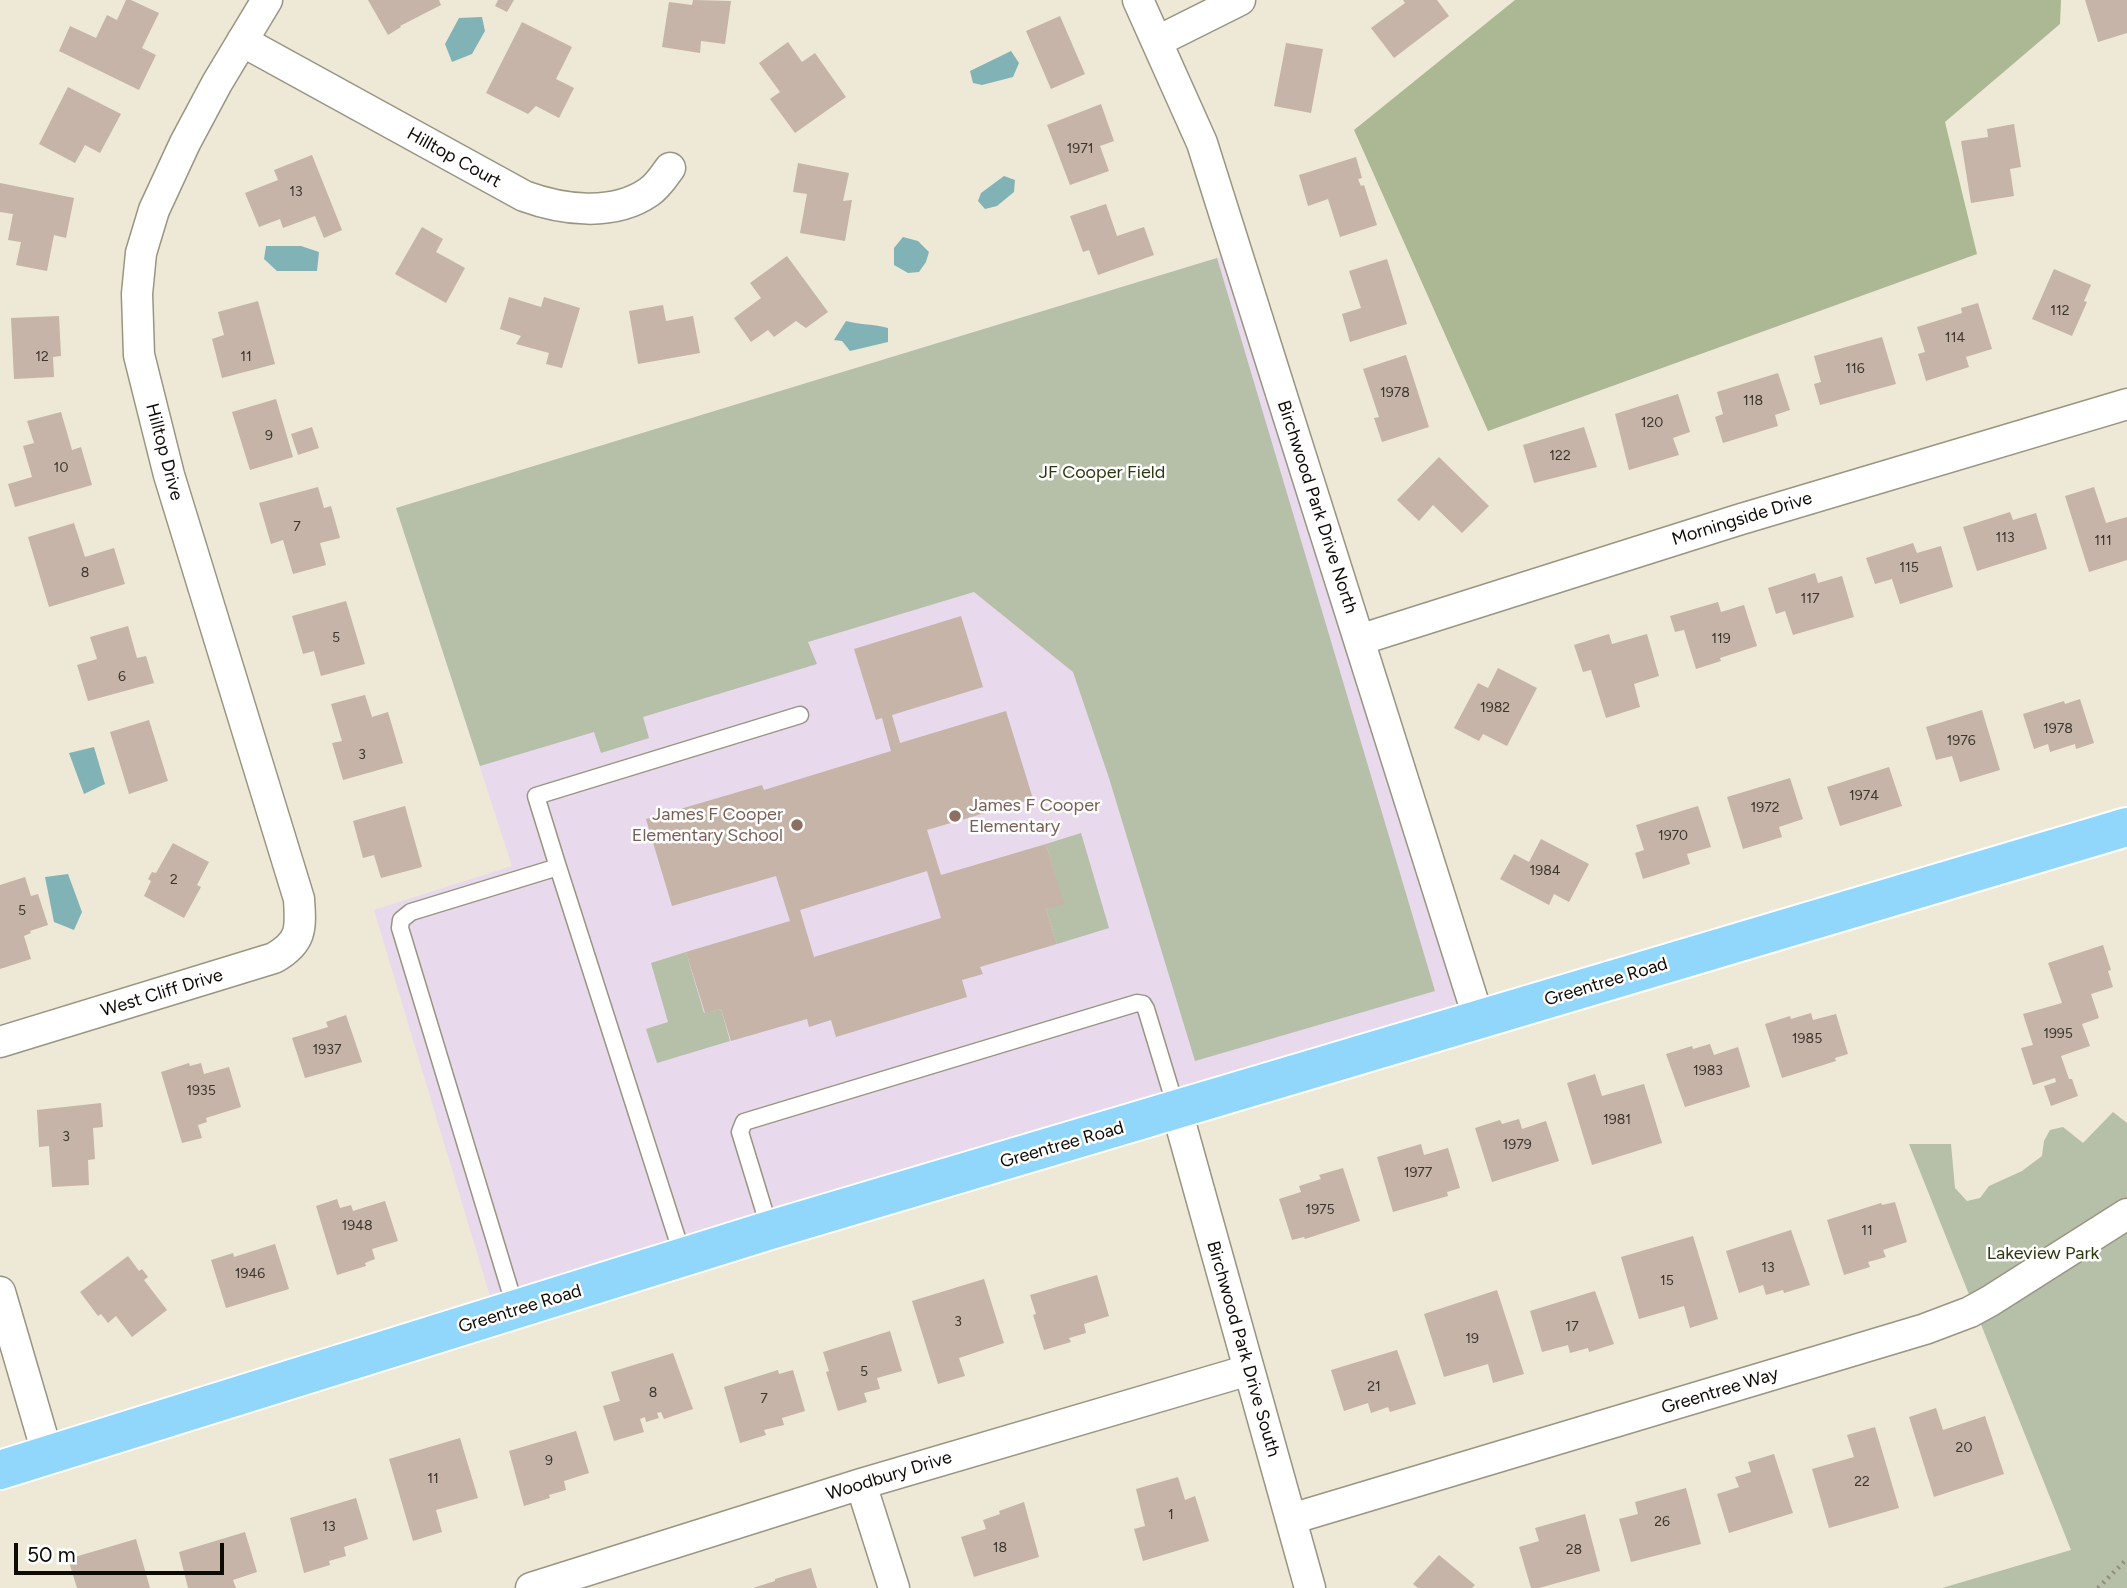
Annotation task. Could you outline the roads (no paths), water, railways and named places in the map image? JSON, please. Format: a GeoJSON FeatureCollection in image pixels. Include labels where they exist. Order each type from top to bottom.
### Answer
{"type":"FeatureCollection","features":[{"type":"Feature","properties":{"kind":"main road","name":"Greentree Road"},"geometry":{"type":"LineString","coordinates":[[0,1470],[770,1230],[2127,827]]}},
{"type":"Feature","properties":{"kind":"street","name":"Hilltop Drive"},"geometry":{"type":"LineString","coordinates":[[267,0],[185,143],[154,210],[141,253],[137,294],[139,355],[169,475],[299,900],[300,918]]}},
{"type":"Feature","properties":{"kind":"street","name":"Birchwood Park Drive North"},"geometry":{"type":"LineString","coordinates":[[1138,0],[1202,143],[1479,1020]]}},
{"type":"Feature","properties":{"kind":"street"},"geometry":{"type":"LineString","coordinates":[[1158,41],[1240,0]]}},
{"type":"Feature","properties":{"kind":"street","name":"Hilltop Court"},"geometry":{"type":"LineString","coordinates":[[242,41],[524,196],[552,206],[581,209],[627,202],[651,191],[670,168]]}},
{"type":"Feature","properties":{"kind":"street","name":"Morningside Drive"},"geometry":{"type":"LineString","coordinates":[[1359,640],[1738,520],[2127,404]]}},
{"type":"Feature","properties":{"kind":"street","name":"West Cliff Drive"},"geometry":{"type":"LineString","coordinates":[[0,1042],[274,958],[294,943],[300,931],[300,918]]}},
{"type":"Feature","properties":{"kind":"street","name":"Birchwood Park Drive South"},"geometry":{"type":"LineString","coordinates":[[1177,1111],[1310,1588]]}},
{"type":"Feature","properties":{"kind":"street","name":"Greentree Way"},"geometry":{"type":"LineString","coordinates":[[1291,1519],[1925,1329],[1990,1301],[2127,1214]]}},
{"type":"Feature","properties":{"kind":"street"},"geometry":{"type":"LineString","coordinates":[[0,1292],[48,1455]]}},
{"type":"Feature","properties":{"kind":"street","name":"Woodbury Drive"},"geometry":{"type":"LineString","coordinates":[[531,1588],[861,1484],[1249,1370]]}},
{"type":"Feature","properties":{"kind":"street"},"geometry":{"type":"LineString","coordinates":[[861,1484],[894,1588]]}},
{"type":"Feature","properties":{"kind":"lane"},"geometry":{"type":"LineString","coordinates":[[683,1258],[536,796],[800,715]]}},
{"type":"Feature","properties":{"kind":"lane"},"geometry":{"type":"LineString","coordinates":[[516,1310],[400,928],[401,920],[411,912],[558,867]]}},
{"type":"Feature","properties":{"kind":"lane"},"geometry":{"type":"LineString","coordinates":[[770,1230],[740,1132],[744,1122],[1137,1003],[1143,1004],[1146,1009],[1177,1111]]}},
{"type":"Feature","properties":{"kind":"water"},"geometry":{"type":"Polygon","coordinates":[[[482,17],[485,31],[472,54],[452,62],[445,44],[459,18],[482,17]]]}},
{"type":"Feature","properties":{"kind":"water"},"geometry":{"type":"Polygon","coordinates":[[[1011,51],[1019,63],[1013,77],[982,85],[973,83],[970,71],[1011,51]]]}},
{"type":"Feature","properties":{"kind":"water"},"geometry":{"type":"Polygon","coordinates":[[[1004,176],[1015,180],[1014,192],[997,206],[985,209],[978,201],[981,193],[1004,176]]]}},
{"type":"Feature","properties":{"kind":"water"},"geometry":{"type":"Polygon","coordinates":[[[903,237],[918,241],[929,252],[919,272],[908,273],[894,265],[894,248],[903,237]]]}},
{"type":"Feature","properties":{"kind":"water"},"geometry":{"type":"Polygon","coordinates":[[[266,246],[301,246],[319,252],[317,271],[277,271],[264,259],[266,246]]]}},
{"type":"Feature","properties":{"kind":"water"},"geometry":{"type":"Polygon","coordinates":[[[846,321],[888,328],[888,342],[850,351],[842,341],[834,340],[846,321]]]}},
{"type":"Feature","properties":{"kind":"water"},"geometry":{"type":"Polygon","coordinates":[[[94,747],[105,784],[84,794],[69,753],[94,747]]]}},
{"type":"Feature","properties":{"kind":"water"},"geometry":{"type":"Polygon","coordinates":[[[68,874],[82,912],[74,930],[54,922],[45,877],[68,874]]]}},
{"type":"Feature","properties":{"kind":"place","name":"James F Cooper Elementary"},"geometry":{"type":"Point","coordinates":[955,816]}},
{"type":"Feature","properties":{"kind":"place","name":"James F Cooper Elementary School"},"geometry":{"type":"Point","coordinates":[797,825]}},
{"type":"Feature","properties":{"kind":"park label","name":"JF Cooper Field"},"geometry":{"type":"Point","coordinates":[1102,473]}},
{"type":"Feature","properties":{"kind":"park label","name":"Lakeview Park"},"geometry":{"type":"Point","coordinates":[2043,1254]}}]}
